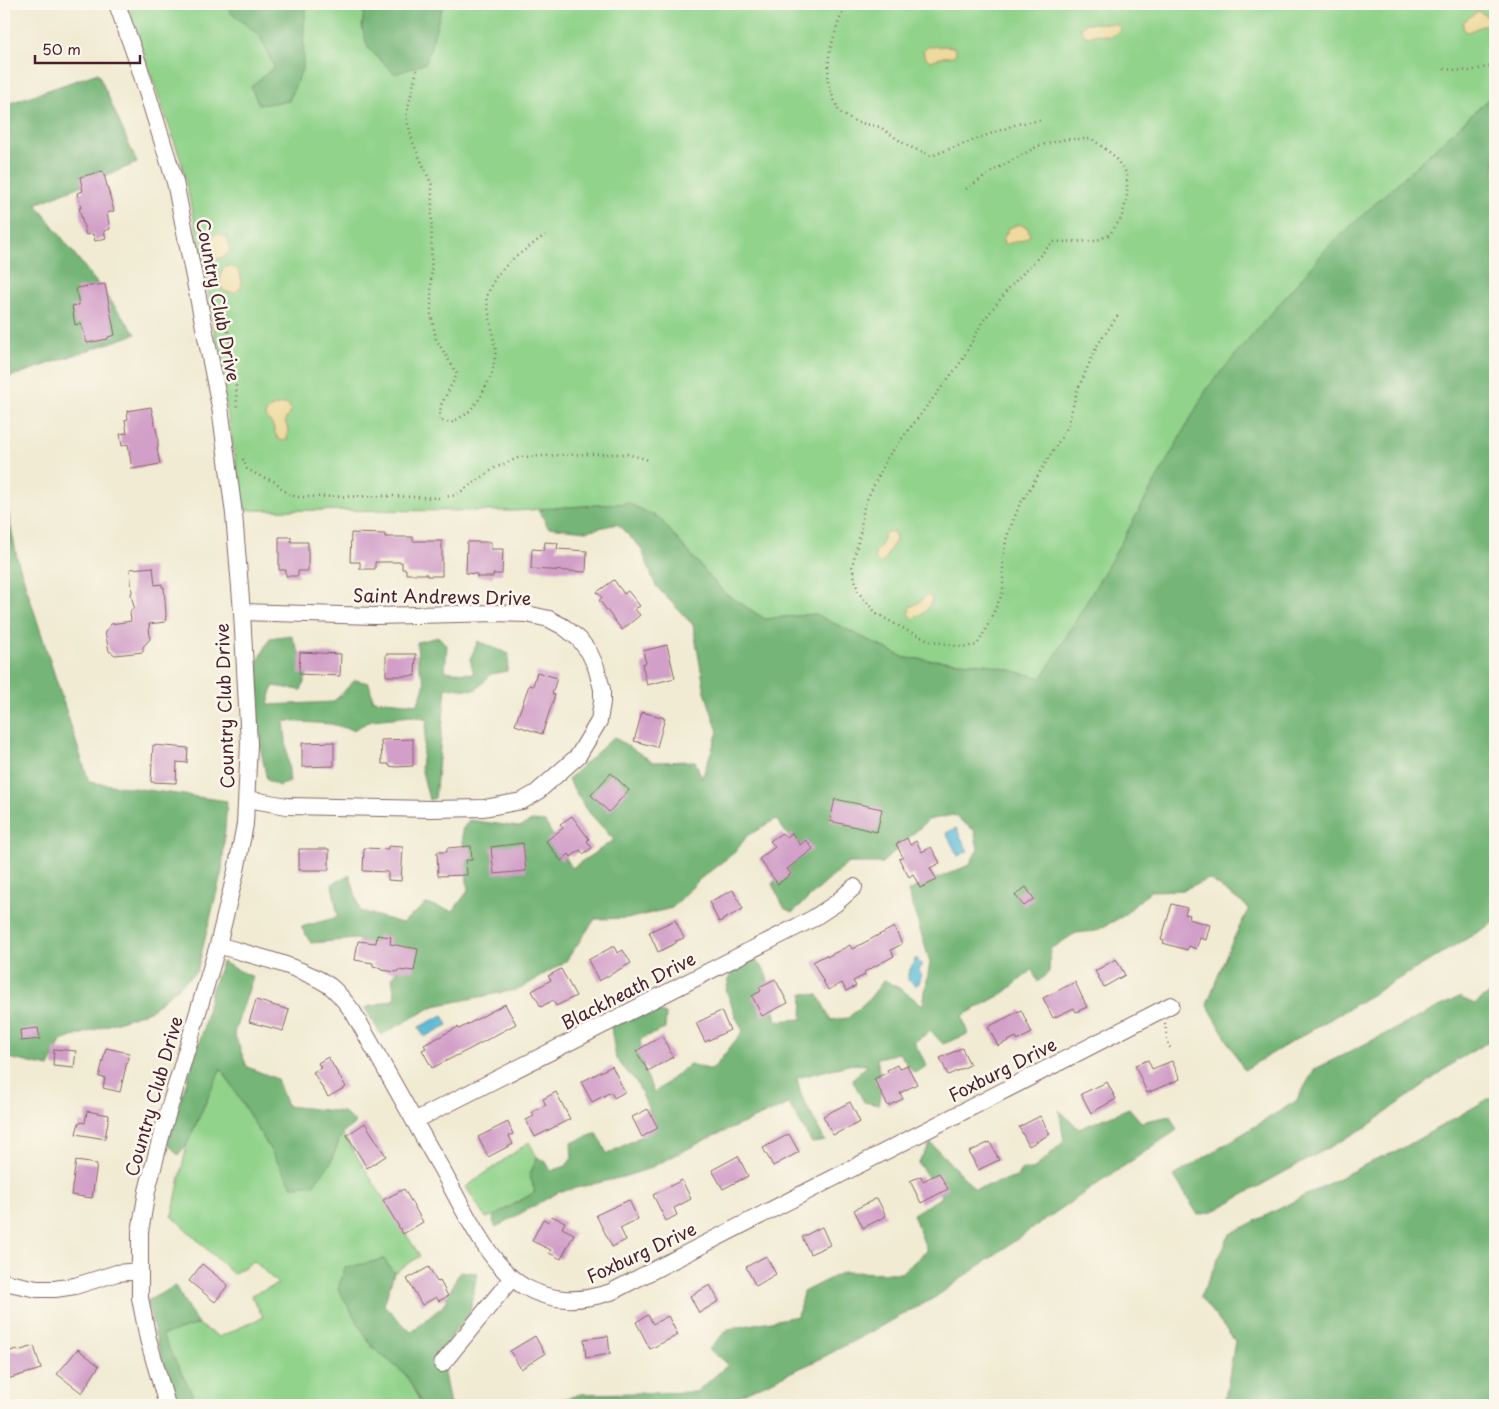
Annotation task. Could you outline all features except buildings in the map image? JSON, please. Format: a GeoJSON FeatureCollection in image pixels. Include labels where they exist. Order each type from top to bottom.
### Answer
{"type":"FeatureCollection","features":[{"type":"Feature","properties":{"kind":"street","name":"Country Club Drive"},"geometry":{"type":"LineString","coordinates":[[117,4],[138,63],[175,182],[220,407],[234,514],[242,612],[249,744],[247,799],[236,871],[218,946],[164,1125],[147,1190],[140,1232],[140,1298],[148,1339],[167,1405]]}},
{"type":"Feature","properties":{"kind":"street","name":"Saint Andrews Drive"},"geometry":{"type":"LineString","coordinates":[[242,612],[375,616],[527,614],[549,620],[564,627],[579,639],[589,652],[602,688],[599,721],[578,756],[536,793],[522,801],[484,808],[430,809],[287,806],[247,799]]}},
{"type":"Feature","properties":{"kind":"street","name":"Blackheath Drive"},"geometry":{"type":"LineString","coordinates":[[414,1121],[812,919],[835,904],[854,887]]}},
{"type":"Feature","properties":{"kind":"street","name":"Foxburg Drive"},"geometry":{"type":"LineString","coordinates":[[218,946],[303,972],[332,987],[353,1012],[490,1254],[512,1278],[524,1286],[554,1298],[572,1300],[590,1299],[611,1292],[1167,1007]]}},
{"type":"Feature","properties":{"kind":"street"},"geometry":{"type":"LineString","coordinates":[[4,1282],[37,1289],[55,1289],[75,1286],[117,1273],[139,1271]]}},
{"type":"Feature","properties":{"kind":"street"},"geometry":{"type":"LineString","coordinates":[[442,1364],[512,1278]]}},
{"type":"Feature","properties":{"kind":"path"},"geometry":{"type":"LineString","coordinates":[[846,4],[829,54],[828,84],[839,112],[855,122],[880,127],[906,145],[931,156],[1018,124],[1042,120]]}},
{"type":"Feature","properties":{"kind":"path"},"geometry":{"type":"LineString","coordinates":[[1444,69],[1470,71],[1495,65]]}},
{"type":"Feature","properties":{"kind":"path"},"geometry":{"type":"LineString","coordinates":[[417,70],[406,116],[414,143],[432,185],[431,314],[436,339],[456,374],[441,405],[439,420],[451,423],[468,413],[480,398],[492,374],[496,351],[486,297],[495,278],[510,261],[545,235]]}},
{"type":"Feature","properties":{"kind":"path"},"geometry":{"type":"LineString","coordinates":[[966,189],[998,168],[1038,146],[1066,139],[1092,139],[1113,155],[1127,174],[1127,198],[1122,219],[1110,235],[1095,241],[1053,242],[1042,252],[992,309],[960,362],[887,458],[864,506],[860,534],[852,566],[858,592],[877,614],[908,631],[931,640],[962,647],[976,645],[986,629],[1003,592],[1003,558],[1007,536],[1019,506],[1067,428],[1076,391],[1097,346],[1118,315]]}},
{"type":"Feature","properties":{"kind":"path"},"geometry":{"type":"LineString","coordinates":[[228,331],[236,386],[237,415]]}},
{"type":"Feature","properties":{"kind":"path"},"geometry":{"type":"LineString","coordinates":[[241,454],[247,469],[276,482],[283,490],[296,497],[392,496],[439,498],[456,495],[494,468],[520,457],[627,454],[649,460]]}},
{"type":"Feature","properties":{"kind":"path"},"geometry":{"type":"LineString","coordinates":[[1167,1007],[1168,1046],[1174,1049]]}},
{"type":"Feature","properties":{"kind":"green space"},"geometry":{"type":"Polygon","coordinates":[[[126,4],[1495,4],[1495,131],[1047,680],[986,664],[905,658],[815,614],[765,619],[724,593],[659,518],[628,503],[515,511],[244,510],[204,265],[181,160],[126,4]]]}},
{"type":"Feature","properties":{"kind":"green space"},"geometry":{"type":"Polygon","coordinates":[[[227,4],[307,4],[304,25],[303,67],[289,101],[259,105],[251,87],[274,67],[260,36],[230,12],[227,4]]]}},
{"type":"Feature","properties":{"kind":"green space"},"geometry":{"type":"Polygon","coordinates":[[[365,4],[443,4],[426,63],[395,74],[368,48],[362,27],[365,4]]]}},
{"type":"Feature","properties":{"kind":"green space"},"geometry":{"type":"Polygon","coordinates":[[[98,73],[137,163],[36,204],[136,334],[4,379],[4,105],[98,73]]]}},
{"type":"Feature","properties":{"kind":"green space"},"geometry":{"type":"Polygon","coordinates":[[[1495,93],[1495,922],[1244,1070],[1207,1004],[1229,948],[1249,908],[1209,879],[1182,890],[1150,891],[1123,916],[1096,931],[1076,933],[1050,949],[1049,972],[1038,982],[1032,970],[1004,993],[962,1016],[968,1034],[943,1044],[931,1031],[914,1042],[927,1066],[914,1073],[899,1053],[877,1058],[881,1083],[879,1105],[864,1102],[852,1079],[868,1065],[852,1064],[797,1078],[801,1095],[825,1141],[812,1143],[789,1104],[709,1138],[648,1169],[559,1192],[496,1227],[493,1222],[494,1216],[535,1192],[530,1175],[537,1157],[546,1162],[551,1171],[566,1166],[572,1158],[571,1143],[597,1133],[607,1154],[657,1128],[637,1083],[616,1059],[611,1027],[648,1009],[666,1014],[665,1029],[640,1039],[644,1070],[654,1093],[690,1064],[712,1070],[743,1031],[726,990],[734,964],[753,957],[766,972],[776,1021],[802,1019],[803,993],[818,995],[831,1020],[848,1018],[870,998],[884,980],[923,1005],[930,962],[908,891],[969,865],[978,849],[974,830],[953,815],[928,820],[882,863],[848,863],[793,912],[785,909],[772,884],[799,851],[776,819],[747,836],[735,852],[700,879],[672,908],[631,918],[595,919],[566,961],[520,989],[434,1006],[381,1035],[365,1008],[395,999],[392,978],[408,959],[356,939],[311,943],[301,927],[338,917],[332,884],[350,875],[360,911],[402,923],[426,904],[453,911],[468,891],[462,830],[469,820],[519,827],[532,821],[545,822],[572,868],[614,840],[585,808],[568,779],[614,737],[653,762],[695,761],[702,778],[718,732],[705,692],[693,625],[656,586],[641,548],[617,524],[586,531],[548,527],[538,509],[628,503],[659,518],[724,593],[765,619],[815,614],[905,658],[986,664],[1042,678],[1117,550],[1208,387],[1328,247],[1495,93]]]}},
{"type":"Feature","properties":{"kind":"green space"},"geometry":{"type":"Polygon","coordinates":[[[4,491],[17,558],[89,782],[227,801],[222,871],[197,971],[150,1011],[61,1041],[49,1067],[4,1057],[4,491]]]}},
{"type":"Feature","properties":{"kind":"green space"},"geometry":{"type":"Polygon","coordinates":[[[291,635],[308,672],[301,690],[273,686],[268,705],[333,702],[355,680],[369,683],[373,700],[418,704],[425,683],[418,664],[417,642],[439,637],[447,646],[445,671],[474,674],[470,659],[478,641],[509,654],[507,671],[491,674],[476,690],[446,688],[435,798],[429,800],[421,767],[427,720],[412,716],[372,720],[353,730],[331,724],[284,721],[290,782],[279,786],[267,780],[258,736],[258,662],[270,638],[291,635]]]}},
{"type":"Feature","properties":{"kind":"green space"},"geometry":{"type":"Polygon","coordinates":[[[222,962],[253,977],[234,1033],[247,1067],[277,1079],[287,1106],[343,1112],[356,1123],[342,1133],[330,1164],[313,1185],[292,1186],[221,1068],[187,1144],[178,1155],[167,1142],[203,1031],[211,991],[222,962]]]}},
{"type":"Feature","properties":{"kind":"green space"},"geometry":{"type":"Polygon","coordinates":[[[1495,989],[1495,1038],[1459,1059],[1368,1126],[1212,1212],[1198,1215],[1174,1176],[1296,1101],[1315,1069],[1459,997],[1475,1004],[1495,989]]]}},
{"type":"Feature","properties":{"kind":"green space"},"geometry":{"type":"Polygon","coordinates":[[[221,1068],[292,1185],[330,1164],[342,1133],[420,1256],[394,1273],[364,1273],[359,1290],[422,1405],[198,1405],[161,1335],[198,1324],[219,1337],[263,1317],[251,1295],[278,1284],[254,1261],[233,1274],[172,1216],[187,1144],[221,1068]]]}},
{"type":"Feature","properties":{"kind":"green space"},"geometry":{"type":"Polygon","coordinates":[[[1495,1095],[1495,1405],[1224,1405],[1235,1341],[1200,1297],[1230,1234],[1378,1158],[1396,1152],[1495,1095]]]}},
{"type":"Feature","properties":{"kind":"green space"},"geometry":{"type":"Polygon","coordinates":[[[1129,1108],[1141,1122],[1170,1116],[1177,1130],[934,1298],[816,1361],[718,1405],[558,1405],[557,1401],[581,1394],[696,1392],[728,1365],[709,1349],[728,1329],[798,1316],[803,1292],[843,1272],[901,1273],[927,1251],[913,1214],[942,1197],[918,1163],[931,1143],[975,1189],[1017,1177],[1022,1169],[1033,1170],[1064,1141],[1059,1110],[1079,1129],[1129,1108]]]}},
{"type":"Feature","properties":{"kind":"green space"},"geometry":{"type":"Polygon","coordinates":[[[529,1142],[537,1157],[530,1175],[535,1192],[494,1216],[486,1218],[466,1187],[529,1142]]]}},
{"type":"Feature","properties":{"kind":"green space"},"geometry":{"type":"Polygon","coordinates":[[[384,1259],[394,1273],[384,1305],[411,1332],[443,1306],[460,1271],[477,1273],[470,1312],[440,1352],[450,1405],[422,1405],[406,1375],[372,1347],[338,1289],[345,1268],[384,1259]]]}},
{"type":"Feature","properties":{"kind":"green space"},"geometry":{"type":"Polygon","coordinates":[[[175,1286],[198,1324],[162,1335],[198,1405],[176,1405],[147,1301],[175,1286]]]}},
{"type":"Feature","properties":{"kind":"sand"},"geometry":{"type":"Polygon","coordinates":[[[1478,11],[1487,16],[1489,23],[1468,32],[1465,31],[1463,22],[1478,11]]]}},
{"type":"Feature","properties":{"kind":"sand"},"geometry":{"type":"Polygon","coordinates":[[[1086,23],[1117,24],[1121,29],[1112,37],[1099,34],[1086,37],[1081,30],[1082,26],[1086,23]]]}},
{"type":"Feature","properties":{"kind":"sand"},"geometry":{"type":"Polygon","coordinates":[[[948,46],[955,48],[956,53],[954,56],[930,61],[925,57],[923,51],[927,47],[948,46]]]}},
{"type":"Feature","properties":{"kind":"sand"},"geometry":{"type":"Polygon","coordinates":[[[1019,224],[1028,228],[1030,235],[1021,241],[1004,245],[1003,239],[1009,228],[1019,224]]]}},
{"type":"Feature","properties":{"kind":"sand"},"geometry":{"type":"Polygon","coordinates":[[[218,233],[228,238],[230,251],[224,257],[213,260],[208,249],[210,241],[218,233]]]}},
{"type":"Feature","properties":{"kind":"sand"},"geometry":{"type":"Polygon","coordinates":[[[231,266],[237,269],[241,277],[241,288],[234,293],[224,291],[220,285],[221,272],[226,267],[231,266]]]}},
{"type":"Feature","properties":{"kind":"sand"},"geometry":{"type":"Polygon","coordinates":[[[285,404],[289,405],[291,410],[285,421],[288,429],[287,439],[281,441],[265,415],[271,408],[285,404]]]}},
{"type":"Feature","properties":{"kind":"sand"},"geometry":{"type":"Polygon","coordinates":[[[890,531],[895,534],[896,540],[886,559],[880,564],[875,559],[875,552],[881,546],[884,534],[890,531]]]}},
{"type":"Feature","properties":{"kind":"sand"},"geometry":{"type":"Polygon","coordinates":[[[926,595],[932,597],[928,608],[919,616],[912,618],[909,613],[910,607],[920,602],[926,595]]]}},
{"type":"Feature","properties":{"kind":"water"},"geometry":{"type":"Polygon","coordinates":[[[956,828],[968,851],[958,856],[946,833],[956,828]]]}},
{"type":"Feature","properties":{"kind":"water"},"geometry":{"type":"Polygon","coordinates":[[[915,959],[918,959],[922,965],[919,971],[921,976],[919,983],[916,985],[908,980],[908,974],[915,959]]]}},
{"type":"Feature","properties":{"kind":"water"},"geometry":{"type":"Polygon","coordinates":[[[443,1015],[448,1025],[424,1037],[419,1027],[443,1015]]]}}]}
